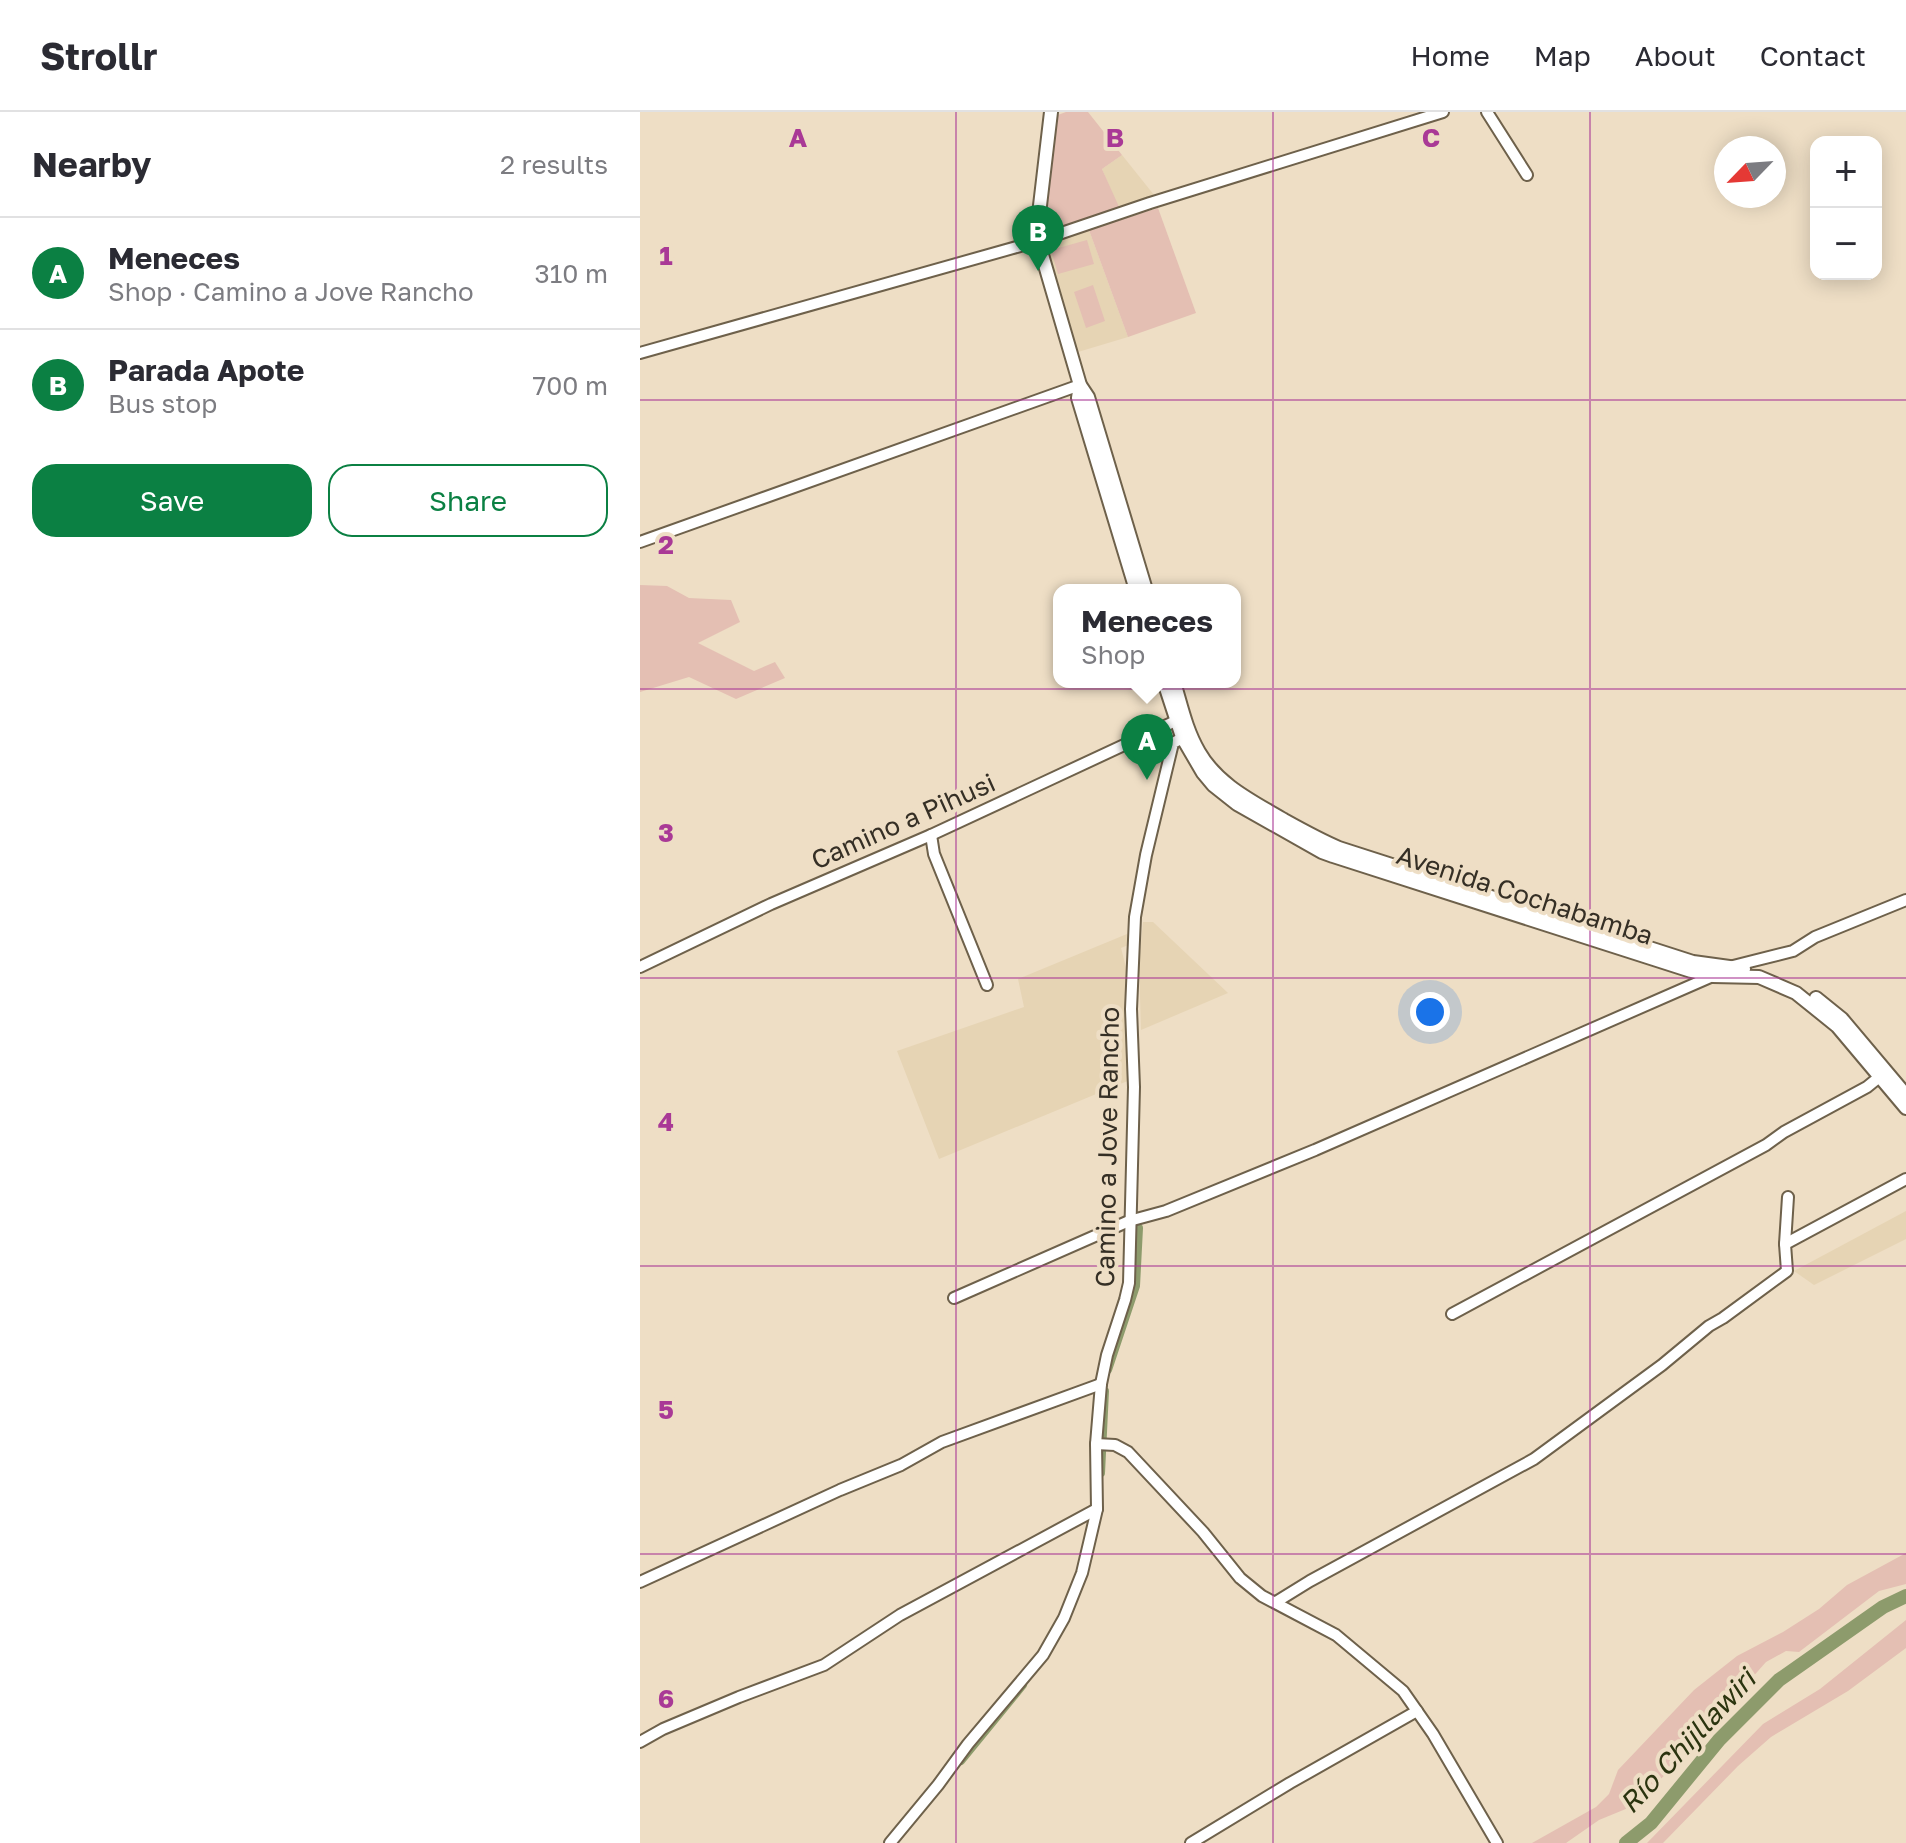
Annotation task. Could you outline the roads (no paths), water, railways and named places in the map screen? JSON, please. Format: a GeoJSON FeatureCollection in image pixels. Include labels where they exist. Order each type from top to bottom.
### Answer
{"type":"FeatureCollection","features":[{"type":"Feature","properties":{"kind":"main road"},"geometry":{"type":"LineString","coordinates":[[1051,112],[1038,217],[1038,241],[1080,385],[1078,398],[1144,584]]}},
{"type":"Feature","properties":{"kind":"main road"},"geometry":{"type":"LineString","coordinates":[[1104,468],[1134,584]]}},
{"type":"Feature","properties":{"kind":"main road","name":"Avenida Cochabamba"},"geometry":{"type":"LineString","coordinates":[[1167,688],[1203,773],[1213,785],[1322,852],[1691,971],[1713,976],[1759,977],[1796,993],[1837,1026],[1882,1075],[1906,1095]]}},
{"type":"Feature","properties":{"kind":"main road","name":"Avenida Cochabamba"},"geometry":{"type":"LineString","coordinates":[[1175,688],[1180,719]]}},
{"type":"Feature","properties":{"kind":"main road","name":"Avenida Cochabamba"},"geometry":{"type":"LineString","coordinates":[[1186,736],[1213,772],[1228,785],[1332,845],[1678,958],[1726,968],[1761,971],[1800,986],[1842,1019],[1906,1108]]}},
{"type":"Feature","properties":{"kind":"street"},"geometry":{"type":"LineString","coordinates":[[640,353],[1038,241],[1443,112]]}},
{"type":"Feature","properties":{"kind":"street"},"geometry":{"type":"LineString","coordinates":[[1487,112],[1527,175]]}},
{"type":"Feature","properties":{"kind":"street"},"geometry":{"type":"LineString","coordinates":[[640,542],[1080,385]]}},
{"type":"Feature","properties":{"kind":"street","name":"Camino a Pihusi"},"geometry":{"type":"LineString","coordinates":[[640,967],[771,904],[931,835],[1180,719]]}},
{"type":"Feature","properties":{"kind":"street","name":"Camino a Jove Rancho"},"geometry":{"type":"LineString","coordinates":[[890,1843],[1043,1655],[1064,1618],[1082,1573],[1097,1509],[1096,1444],[1101,1384],[1129,1283],[1134,1087],[1131,1009],[1135,917],[1146,855],[1173,743],[1186,736]]}},
{"type":"Feature","properties":{"kind":"street"},"geometry":{"type":"LineString","coordinates":[[931,835],[934,854],[987,985]]}},
{"type":"Feature","properties":{"kind":"street"},"geometry":{"type":"LineString","coordinates":[[954,1298],[1129,1221],[1166,1211],[1315,1150],[1726,968],[1793,951],[1815,937],[1906,900]]}},
{"type":"Feature","properties":{"kind":"street"},"geometry":{"type":"LineString","coordinates":[[1452,1314],[1766,1145],[1867,1087],[1882,1075]]}},
{"type":"Feature","properties":{"kind":"street"},"geometry":{"type":"LineString","coordinates":[[1785,1244],[1906,1179]]}},
{"type":"Feature","properties":{"kind":"street"},"geometry":{"type":"LineString","coordinates":[[1276,1602],[1534,1459],[1787,1271],[1788,1197]]}},
{"type":"Feature","properties":{"kind":"street"},"geometry":{"type":"LineString","coordinates":[[640,1582],[901,1465],[942,1442],[1101,1384]]}},
{"type":"Feature","properties":{"kind":"street"},"geometry":{"type":"LineString","coordinates":[[1096,1444],[1115,1445],[1128,1452],[1203,1532],[1240,1578],[1262,1596],[1336,1635],[1403,1691],[1497,1843]]}},
{"type":"Feature","properties":{"kind":"street"},"geometry":{"type":"LineString","coordinates":[[640,1742],[726,1702],[824,1665],[900,1615],[1097,1509]]}},
{"type":"Feature","properties":{"kind":"street"},"geometry":{"type":"LineString","coordinates":[[1191,1843],[1417,1711]]}},
{"type":"Feature","properties":{"kind":"waterway"},"geometry":{"type":"LineString","coordinates":[[1108,1370],[1136,1286],[1139,1228]]}},
{"type":"Feature","properties":{"kind":"waterway"},"geometry":{"type":"LineString","coordinates":[[1101,1473],[1105,1391]]}},
{"type":"Feature","properties":{"kind":"waterway","name":"Río Chijllawiri"},"geometry":{"type":"LineString","coordinates":[[1626,1843],[1651,1823],[1719,1740],[1779,1680],[1883,1607],[1906,1596]]}},
{"type":"Feature","properties":{"kind":"waterway"},"geometry":{"type":"LineString","coordinates":[[961,1761],[1023,1685]]}},
{"type":"Feature","properties":{"kind":"place","name":"Parada Apote"},"geometry":{"type":"Point","coordinates":[1038,271]}},
{"type":"Feature","properties":{"kind":"place","name":"Meneces"},"geometry":{"type":"Point","coordinates":[1147,780]}}]}
